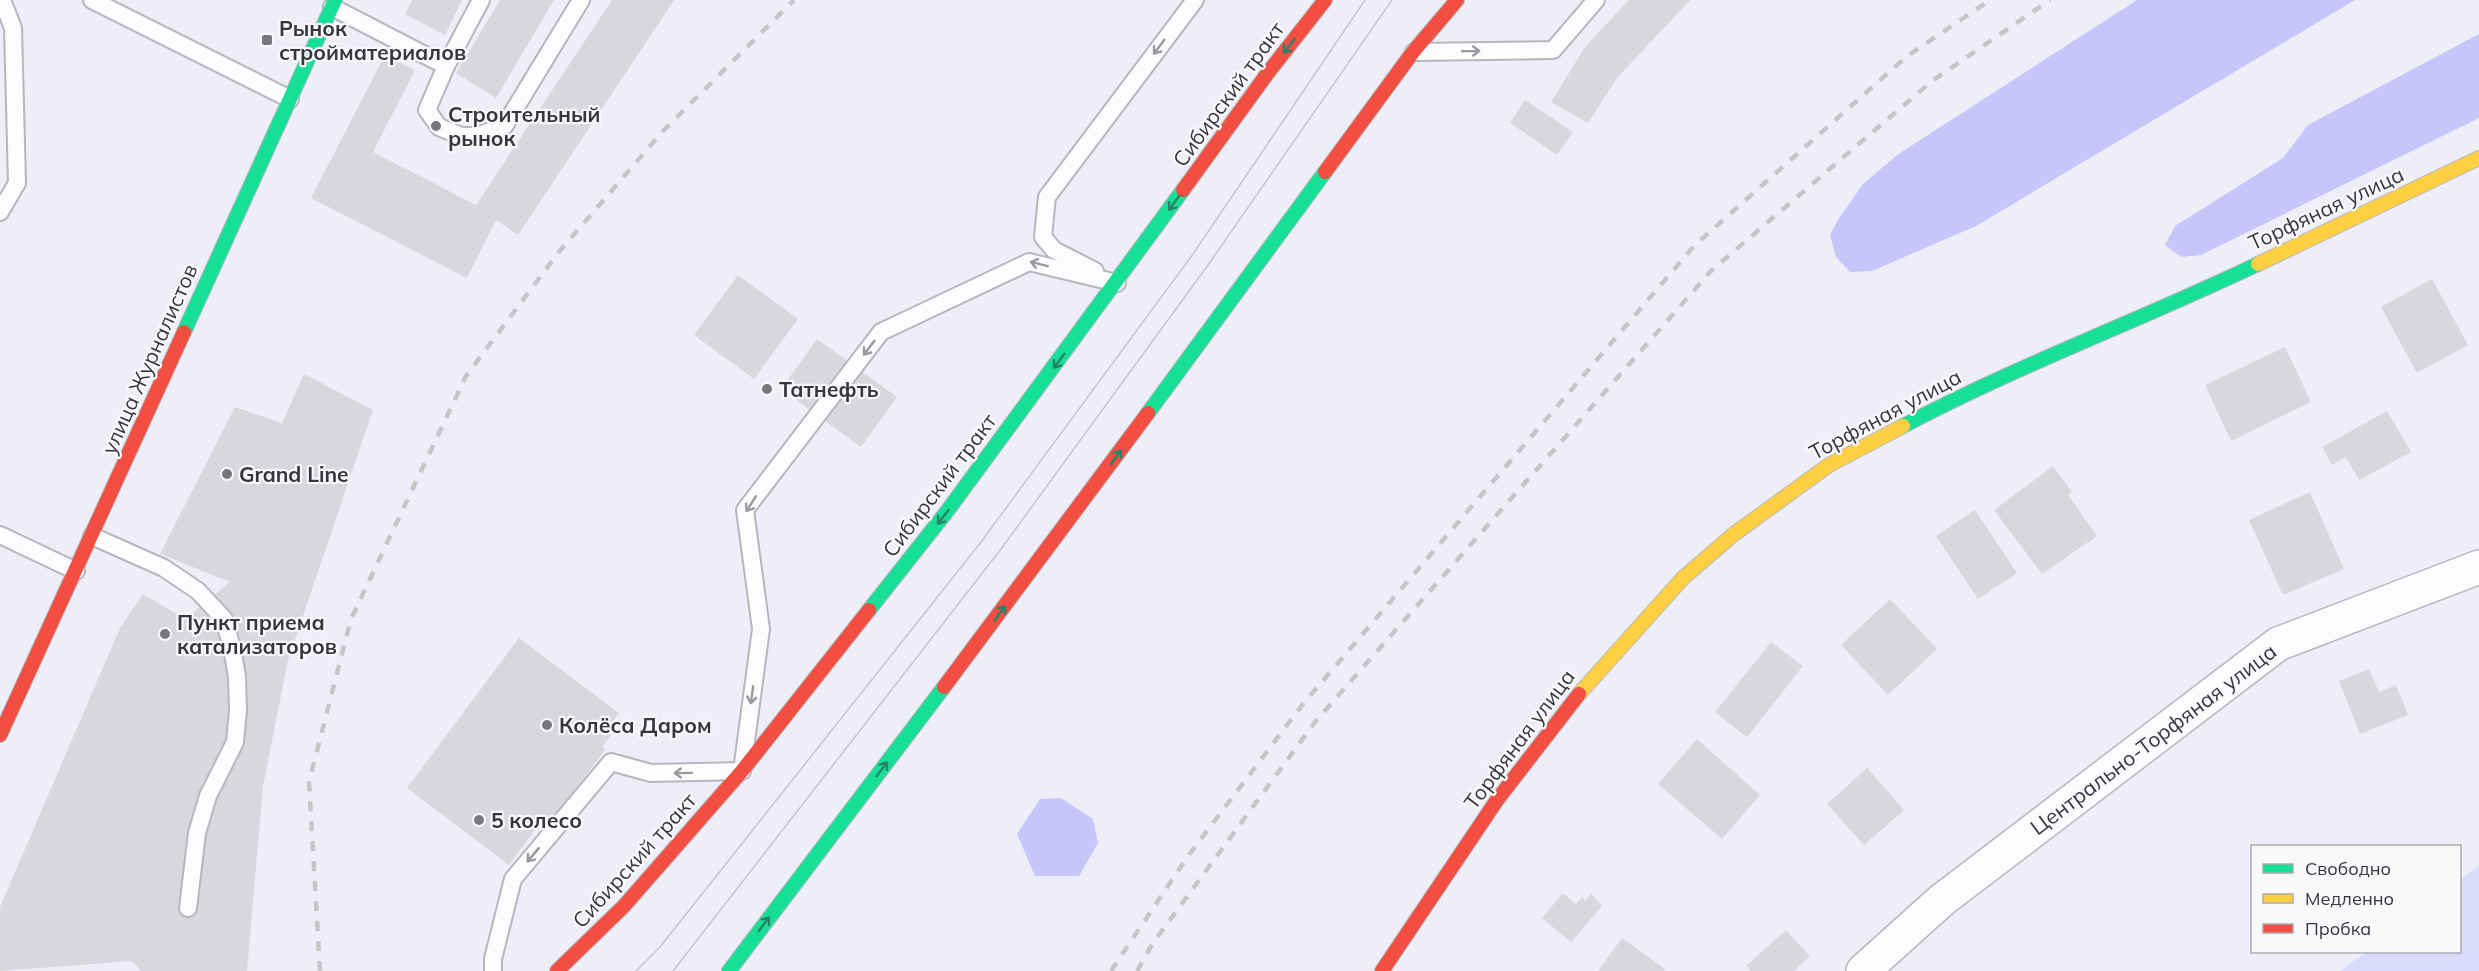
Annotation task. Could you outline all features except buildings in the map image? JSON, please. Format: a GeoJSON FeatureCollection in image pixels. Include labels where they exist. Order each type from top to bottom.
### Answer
{"type":"FeatureCollection","features":[{"type":"Feature","properties":{"kind":"main road","name":"Сибирский тракт"},"geometry":{"type":"LineString","coordinates":[[557,971],[624,906],[742,771],[948,510],[1117,283],[1267,74],[1325,0]]}},
{"type":"Feature","properties":{"kind":"main road"},"geometry":{"type":"LineString","coordinates":[[729,971],[1028,576],[1413,52],[1457,0]]}},
{"type":"Feature","properties":{"kind":"main road","name":"улица Журналистов"},"geometry":{"type":"LineString","coordinates":[[0,735],[334,3]]}},
{"type":"Feature","properties":{"kind":"main road","name":"Торфяная улица"},"geometry":{"type":"LineString","coordinates":[[1382,971],[1497,800],[1587,683],[1683,578],[1734,534],[1829,465],[1951,400],[2192,295],[2479,158]]}},
{"type":"Feature","properties":{"kind":"street","name":"Центрально-Торфяная улица"},"geometry":{"type":"LineString","coordinates":[[1863,971],[1942,900],[2278,644],[2479,567]]}},
{"type":"Feature","properties":{"kind":"lane"},"geometry":{"type":"LineString","coordinates":[[0,212],[17,183],[13,28],[2,0]]}},
{"type":"Feature","properties":{"kind":"lane"},"geometry":{"type":"LineString","coordinates":[[92,0],[290,99]]}},
{"type":"Feature","properties":{"kind":"lane"},"geometry":{"type":"LineString","coordinates":[[481,0],[446,66],[427,111],[439,127],[461,136],[478,136],[505,124],[581,0]]}},
{"type":"Feature","properties":{"kind":"lane"},"geometry":{"type":"LineString","coordinates":[[1117,283],[1054,250],[1043,237],[1047,197],[1195,0]]}},
{"type":"Feature","properties":{"kind":"lane"},"geometry":{"type":"LineString","coordinates":[[1413,52],[1552,50],[1596,0]]}},
{"type":"Feature","properties":{"kind":"lane"},"geometry":{"type":"LineString","coordinates":[[334,3],[446,66]]}},
{"type":"Feature","properties":{"kind":"lane"},"geometry":{"type":"LineString","coordinates":[[493,971],[493,959],[513,879],[611,762],[651,773],[742,771],[761,629],[745,510],[881,332],[1029,262],[1117,283]]}},
{"type":"Feature","properties":{"kind":"lane"},"geometry":{"type":"LineString","coordinates":[[0,535],[76,571]]}},
{"type":"Feature","properties":{"kind":"lane"},"geometry":{"type":"LineString","coordinates":[[92,536],[164,568],[198,591],[224,619],[232,648],[237,677],[238,710],[235,742],[208,796],[197,833],[188,908]]}},
{"type":"Feature","properties":{"kind":"shaded area"},"geometry":{"type":"Polygon","coordinates":[[[2137,0],[2355,0],[1976,226],[1872,271],[1850,272],[1836,257],[1830,235],[1863,184],[1897,155],[2137,0]]]}},
{"type":"Feature","properties":{"kind":"shaded area"},"geometry":{"type":"Polygon","coordinates":[[[2479,34],[2479,118],[2201,255],[2181,257],[2165,245],[2175,226],[2283,158],[2308,125],[2479,34]]]}},
{"type":"Feature","properties":{"kind":"shaded area"},"geometry":{"type":"Polygon","coordinates":[[[1061,798],[1093,819],[1098,843],[1079,876],[1035,876],[1017,834],[1040,799],[1061,798]]]}},
{"type":"Feature","properties":{"kind":"shaded area"},"geometry":{"type":"Polygon","coordinates":[[[2479,865],[2479,971],[2340,971],[2365,953],[2461,953],[2461,879],[2479,865]]]}},
{"type":"Feature","properties":{"kind":"tram line"},"geometry":{"type":"LineString","coordinates":[[636,971],[660,947],[981,542],[1193,254],[1365,0]]}},
{"type":"Feature","properties":{"kind":"tram line"},"geometry":{"type":"LineString","coordinates":[[673,971],[1001,549],[1208,265],[1392,0]]}},
{"type":"Feature","properties":{"kind":"railway"},"geometry":{"type":"LineString","coordinates":[[320,971],[309,782],[351,619],[466,376],[558,253],[663,131],[794,0]]}},
{"type":"Feature","properties":{"kind":"railway"},"geometry":{"type":"LineString","coordinates":[[1111,971],[1188,856],[1303,704],[1694,246],[1906,57],[1990,0]]}},
{"type":"Feature","properties":{"kind":"railway"},"geometry":{"type":"LineString","coordinates":[[1137,971],[1153,943],[1315,722],[1711,271],[1932,81],[2050,0]]}},
{"type":"Feature","properties":{"kind":"traffic: fast"},"geometry":{"type":"LineString","coordinates":[[184,332],[335,0]]}},
{"type":"Feature","properties":{"kind":"traffic: fast"},"geometry":{"type":"LineString","coordinates":[[1148,413],[1325,172]]}},
{"type":"Feature","properties":{"kind":"traffic: fast"},"geometry":{"type":"LineString","coordinates":[[869,610],[948,510],[1183,190]]}},
{"type":"Feature","properties":{"kind":"traffic: fast"},"geometry":{"type":"LineString","coordinates":[[1903,426],[1991,383],[2258,264]]}},
{"type":"Feature","properties":{"kind":"traffic: fast"},"geometry":{"type":"LineString","coordinates":[[729,971],[944,687]]}},
{"type":"Feature","properties":{"kind":"traffic: slow"},"geometry":{"type":"LineString","coordinates":[[2258,264],[2479,158]]}},
{"type":"Feature","properties":{"kind":"traffic: slow"},"geometry":{"type":"LineString","coordinates":[[1579,694],[1683,578],[1734,534],[1829,465],[1903,426]]}},
{"type":"Feature","properties":{"kind":"traffic: jam"},"geometry":{"type":"LineString","coordinates":[[1183,190],[1267,74],[1325,0]]}},
{"type":"Feature","properties":{"kind":"traffic: jam"},"geometry":{"type":"LineString","coordinates":[[1325,172],[1413,52],[1457,0]]}},
{"type":"Feature","properties":{"kind":"traffic: jam"},"geometry":{"type":"LineString","coordinates":[[0,735],[184,332]]}},
{"type":"Feature","properties":{"kind":"traffic: jam"},"geometry":{"type":"LineString","coordinates":[[944,687],[1148,413]]}},
{"type":"Feature","properties":{"kind":"traffic: jam"},"geometry":{"type":"LineString","coordinates":[[557,971],[624,906],[742,771],[869,610]]}},
{"type":"Feature","properties":{"kind":"traffic: jam"},"geometry":{"type":"LineString","coordinates":[[1382,971],[1497,800],[1579,694]]}},
{"type":"Feature","properties":{"kind":"place","name":"Рынок стройматериалов"},"geometry":{"type":"Point","coordinates":[267,40]}},
{"type":"Feature","properties":{"kind":"place","name":"Строительный рынок"},"geometry":{"type":"Point","coordinates":[436,126]}},
{"type":"Feature","properties":{"kind":"place","name":"Татнефть"},"geometry":{"type":"Point","coordinates":[767,389]}},
{"type":"Feature","properties":{"kind":"place","name":"Grand Line"},"geometry":{"type":"Point","coordinates":[227,474]}},
{"type":"Feature","properties":{"kind":"place","name":"Пункт приема катализаторов"},"geometry":{"type":"Point","coordinates":[165,634]}},
{"type":"Feature","properties":{"kind":"place","name":"Колёса Даром"},"geometry":{"type":"Point","coordinates":[547,725]}},
{"type":"Feature","properties":{"kind":"place","name":"5 колесо"},"geometry":{"type":"Point","coordinates":[479,820]}}]}
